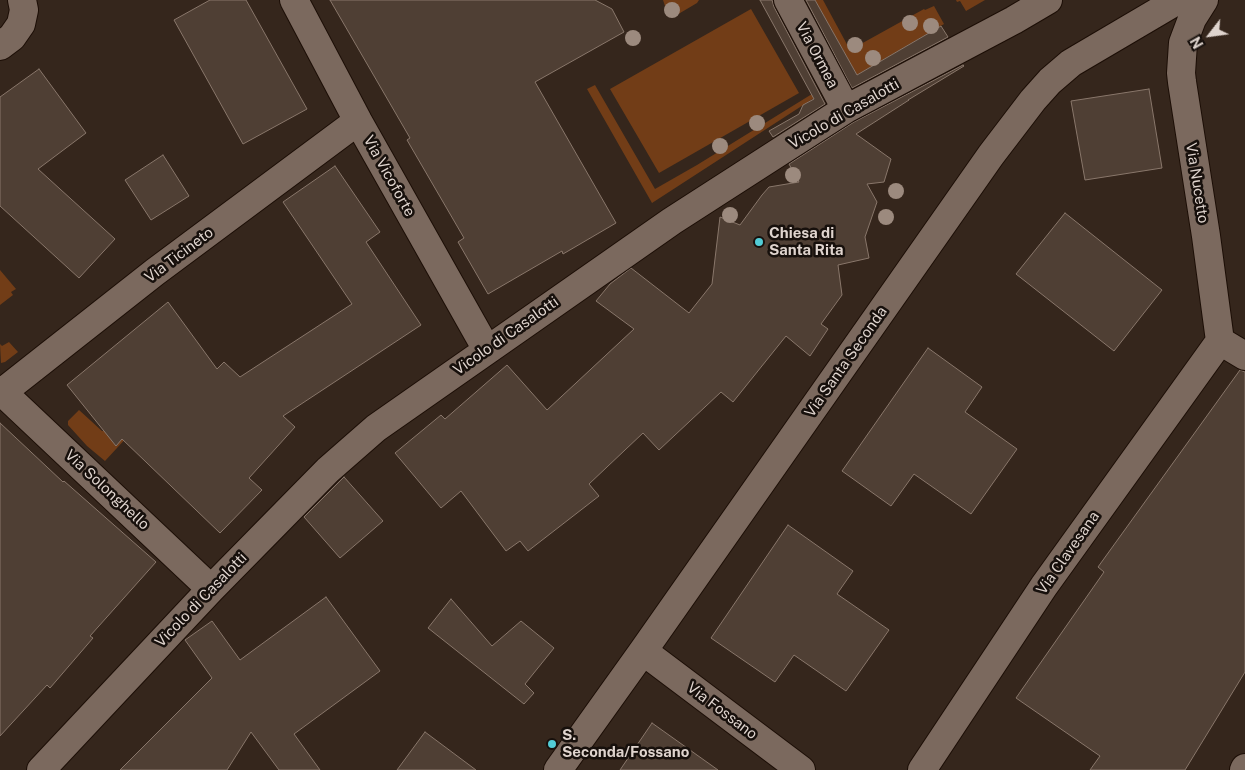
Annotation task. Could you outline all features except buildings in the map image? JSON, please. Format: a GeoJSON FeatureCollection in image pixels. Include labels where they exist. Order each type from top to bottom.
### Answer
{"type":"FeatureCollection","features":[{"type":"Feature","properties":{"kind":"street"},"geometry":{"type":"LineString","coordinates":[[0,46],[12,37],[21,24],[24,10],[22,0]]}},
{"type":"Feature","properties":{"kind":"street","name":"Via Vicoforte"},"geometry":{"type":"LineString","coordinates":[[294,0],[358,121],[487,350]]}},
{"type":"Feature","properties":{"kind":"street","name":"Via Ormea"},"geometry":{"type":"LineString","coordinates":[[788,0],[846,109]]}},
{"type":"Feature","properties":{"kind":"street","name":"Vicolo di Casalotti"},"geometry":{"type":"LineString","coordinates":[[41,770],[212,588],[328,470],[396,414],[672,221],[846,109],[1048,0]]}},
{"type":"Feature","properties":{"kind":"street","name":"Via Santa Seconda"},"geometry":{"type":"LineString","coordinates":[[558,770],[643,652],[991,155],[1033,100],[1050,81],[1071,63],[1178,0]]}},
{"type":"Feature","properties":{"kind":"street","name":"Via Nucetto"},"geometry":{"type":"LineString","coordinates":[[1204,0],[1192,19],[1183,43],[1181,73],[1220,340]]}},
{"type":"Feature","properties":{"kind":"street","name":"Via Ticineto"},"geometry":{"type":"LineString","coordinates":[[1,392],[155,272],[358,121]]}},
{"type":"Feature","properties":{"kind":"street"},"geometry":{"type":"LineString","coordinates":[[1220,340],[1245,356]]}},
{"type":"Feature","properties":{"kind":"street","name":"Via Clavesana"},"geometry":{"type":"LineString","coordinates":[[922,770],[1044,586],[1220,340]]}},
{"type":"Feature","properties":{"kind":"street","name":"Via Solonghello"},"geometry":{"type":"LineString","coordinates":[[1,392],[212,588]]}},
{"type":"Feature","properties":{"kind":"street","name":"Via Fossano"},"geometry":{"type":"LineString","coordinates":[[643,652],[801,770]]}},
{"type":"Feature","properties":{"kind":"shaded area"},"geometry":{"type":"Polygon","coordinates":[[[663,0],[699,0],[675,16],[665,6],[663,0]]]}},
{"type":"Feature","properties":{"kind":"shaded area"},"geometry":{"type":"Polygon","coordinates":[[[815,0],[823,0],[850,50],[924,9],[934,6],[944,24],[857,75],[815,0]]]}},
{"type":"Feature","properties":{"kind":"shaded area"},"geometry":{"type":"Polygon","coordinates":[[[956,0],[985,0],[966,11],[960,1],[957,2],[956,0]]]}},
{"type":"Feature","properties":{"kind":"shaded area"},"geometry":{"type":"Polygon","coordinates":[[[751,9],[799,93],[659,173],[610,89],[751,9]]]}},
{"type":"Feature","properties":{"kind":"shaded area"},"geometry":{"type":"Polygon","coordinates":[[[595,85],[655,189],[812,94],[814,98],[652,203],[587,89],[595,85]]]}},
{"type":"Feature","properties":{"kind":"shaded area"},"geometry":{"type":"Polygon","coordinates":[[[0,270],[16,289],[11,292],[13,295],[0,305],[0,270]]]}},
{"type":"Feature","properties":{"kind":"shaded area"},"geometry":{"type":"Polygon","coordinates":[[[9,342],[18,352],[1,363],[0,344],[2,346],[9,342]]]}},
{"type":"Feature","properties":{"kind":"shaded area"},"geometry":{"type":"Polygon","coordinates":[[[164,397],[105,461],[87,446],[68,425],[68,421],[79,410],[102,431],[108,430],[164,397]]]}},
{"type":"Feature","properties":{"kind":"place","name":"Chiesa di Santa Rita"},"geometry":{"type":"Point","coordinates":[759,242]}},
{"type":"Feature","properties":{"kind":"place","name":"S. Seconda/Fossano"},"geometry":{"type":"Point","coordinates":[552,744]}}]}
